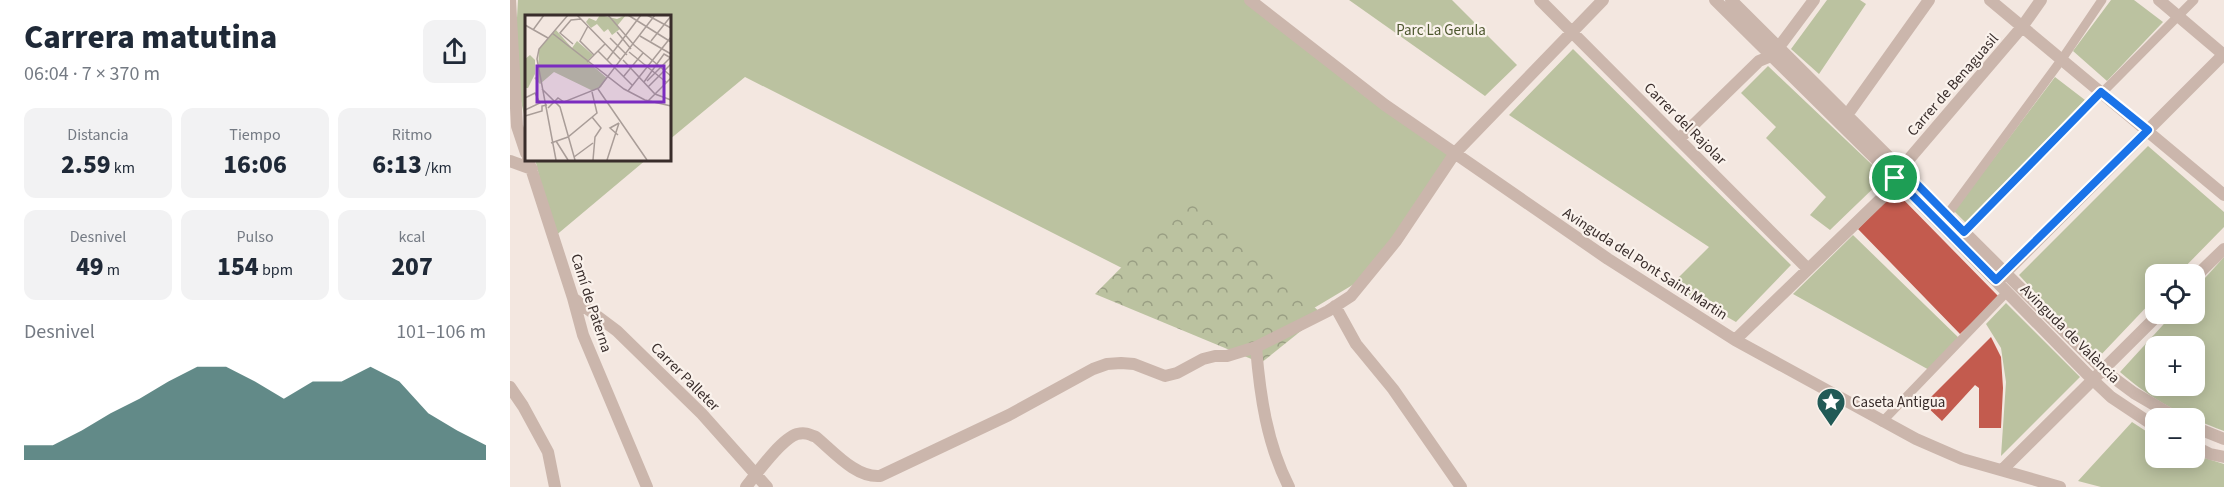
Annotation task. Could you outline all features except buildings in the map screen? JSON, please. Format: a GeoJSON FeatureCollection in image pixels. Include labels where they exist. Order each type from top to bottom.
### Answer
{"type":"FeatureCollection","features":[{"type":"Feature","properties":{"kind":"street"},"geometry":{"type":"LineString","coordinates":[[510,0],[513,117],[525,150]]}},
{"type":"Feature","properties":{"kind":"street","name":"Avinguda del Pont Saint Martin"},"geometry":{"type":"LineString","coordinates":[[1250,0],[1385,105],[1617,265],[1735,340],[1882,422],[1962,459],[2060,487]]}},
{"type":"Feature","properties":{"kind":"street","name":"Carrer del Rajolar"},"geometry":{"type":"LineString","coordinates":[[1540,0],[1808,269]]}},
{"type":"Feature","properties":{"kind":"street"},"geometry":{"type":"LineString","coordinates":[[746,487],[787,440],[796,434],[807,433],[816,437],[860,473],[870,477],[880,476],[1009,415],[1093,369],[1107,364],[1134,364],[1165,376],[1177,374],[1203,359],[1227,356],[1256,347],[1335,306],[1351,296],[1371,274],[1424,201],[1455,153],[1603,0]]}},
{"type":"Feature","properties":{"kind":"street","name":"Avinguda de València"},"geometry":{"type":"LineString","coordinates":[[1715,0],[1847,115],[1898,173],[1964,232],[2001,277],[2007,292],[2093,380],[2111,397],[2145,420]]}},
{"type":"Feature","properties":{"kind":"street","name":"Avinguda de València"},"geometry":{"type":"LineString","coordinates":[[1731,0],[1775,51],[2001,277],[2103,370],[2157,408]]}},
{"type":"Feature","properties":{"kind":"street"},"geometry":{"type":"LineString","coordinates":[[1679,139],[1759,61],[1775,51],[1814,0]]}},
{"type":"Feature","properties":{"kind":"street"},"geometry":{"type":"LineString","coordinates":[[1847,115],[1929,0]]}},
{"type":"Feature","properties":{"kind":"street"},"geometry":{"type":"LineString","coordinates":[[1990,0],[2224,195]]}},
{"type":"Feature","properties":{"kind":"street","name":"Carrer de Benaguasil"},"geometry":{"type":"LineString","coordinates":[[1735,340],[1890,190],[1898,173],[2022,27],[2042,0]]}},
{"type":"Feature","properties":{"kind":"street"},"geometry":{"type":"LineString","coordinates":[[1947,215],[2062,59],[2102,0]]}},
{"type":"Feature","properties":{"kind":"street"},"geometry":{"type":"LineString","coordinates":[[2001,277],[2224,55],[2159,0]]}},
{"type":"Feature","properties":{"kind":"street"},"geometry":{"type":"LineString","coordinates":[[1964,232],[2194,0]]}},
{"type":"Feature","properties":{"kind":"street"},"geometry":{"type":"LineString","coordinates":[[510,161],[530,164]]}},
{"type":"Feature","properties":{"kind":"street","name":"Camí de Paterna"},"geometry":{"type":"LineString","coordinates":[[530,164],[583,336],[647,487]]}},
{"type":"Feature","properties":{"kind":"street"},"geometry":{"type":"LineString","coordinates":[[2205,267],[2224,249]]}},
{"type":"Feature","properties":{"kind":"street"},"geometry":{"type":"LineString","coordinates":[[1882,422],[2007,292]]}},
{"type":"Feature","properties":{"kind":"street","name":"Carrer Palleter"},"geometry":{"type":"LineString","coordinates":[[573,298],[617,331],[702,414],[767,487]]}},
{"type":"Feature","properties":{"kind":"street"},"geometry":{"type":"LineString","coordinates":[[1335,306],[1356,344],[1393,389],[1461,487]]}},
{"type":"Feature","properties":{"kind":"street"},"geometry":{"type":"LineString","coordinates":[[2002,470],[2149,324]]}},
{"type":"Feature","properties":{"kind":"street"},"geometry":{"type":"LineString","coordinates":[[1256,347],[1260,387],[1272,450],[1289,487]]}},
{"type":"Feature","properties":{"kind":"street"},"geometry":{"type":"LineString","coordinates":[[510,387],[548,452],[555,487]]}},
{"type":"Feature","properties":{"kind":"street"},"geometry":{"type":"LineString","coordinates":[[2205,432],[2224,439]]}},
{"type":"Feature","properties":{"kind":"street"},"geometry":{"type":"LineString","coordinates":[[2205,452],[2224,458]]}},
{"type":"Feature","properties":{"kind":"green space"},"geometry":{"type":"Polygon","coordinates":[[[518,0],[1258,0],[1455,153],[1371,274],[1262,339],[745,77],[670,139],[670,15],[525,15],[525,119],[514,71],[518,0]]]}},
{"type":"Feature","properties":{"kind":"green space","name":"Parc La Gerula"},"geometry":{"type":"Polygon","coordinates":[[[1349,0],[1452,0],[1517,65],[1485,96],[1349,0]]]}},
{"type":"Feature","properties":{"kind":"green space"},"geometry":{"type":"Polygon","coordinates":[[[1827,0],[1860,0],[1866,4],[1819,74],[1791,49],[1827,0]]]}},
{"type":"Feature","properties":{"kind":"green space"},"geometry":{"type":"Polygon","coordinates":[[[2111,0],[2134,0],[2163,22],[2107,81],[2073,51],[2111,0]]]}},
{"type":"Feature","properties":{"kind":"green space"},"geometry":{"type":"Polygon","coordinates":[[[1573,49],[1791,265],[1736,322],[1671,285],[1709,247],[1509,115],[1573,49]]]}},
{"type":"Feature","properties":{"kind":"green space"},"geometry":{"type":"Polygon","coordinates":[[[1768,66],[1885,177],[1830,230],[1810,215],[1826,197],[1766,138],[1776,127],[1741,93],[1768,66]]]}},
{"type":"Feature","properties":{"kind":"green space"},"geometry":{"type":"Polygon","coordinates":[[[2055,77],[2085,100],[1966,223],[1954,211],[2055,77]]]}},
{"type":"Feature","properties":{"kind":"green space"},"geometry":{"type":"Polygon","coordinates":[[[2148,146],[2224,212],[2224,227],[2188,264],[2145,264],[2145,309],[2097,359],[2019,275],[2148,146]]]}},
{"type":"Feature","properties":{"kind":"green space"},"geometry":{"type":"Polygon","coordinates":[[[535,160],[646,160],[554,237],[535,160]]]}},
{"type":"Feature","properties":{"kind":"green space"},"geometry":{"type":"Polygon","coordinates":[[[1191,197],[1322,314],[1261,363],[1095,294],[1191,197]]]}},
{"type":"Feature","properties":{"kind":"green space"},"geometry":{"type":"Polygon","coordinates":[[[1853,235],[1961,340],[1931,371],[1793,294],[1853,235]]]}},
{"type":"Feature","properties":{"kind":"green space"},"geometry":{"type":"Polygon","coordinates":[[[2224,257],[2224,431],[2205,424],[2205,408],[2171,408],[2152,396],[2205,396],[2205,336],[2153,336],[2164,324],[2205,324],[2205,278],[2224,257]]]}},
{"type":"Feature","properties":{"kind":"green space"},"geometry":{"type":"Polygon","coordinates":[[[2006,303],[2080,377],[2001,456],[2006,382],[2001,348],[1986,324],[2006,303]]]}},
{"type":"Feature","properties":{"kind":"green space"},"geometry":{"type":"Polygon","coordinates":[[[2145,345],[2145,391],[2120,372],[2145,345]]]}},
{"type":"Feature","properties":{"kind":"green space"},"geometry":{"type":"Polygon","coordinates":[[[2132,422],[2145,430],[2145,468],[2205,468],[2205,458],[2224,464],[2224,487],[2101,487],[2078,481],[2132,422]]]}},
{"type":"Feature","properties":{"kind":"place","name":"Caseta Antigua"},"geometry":{"type":"Point","coordinates":[1831,428]}},
{"type":"Feature","properties":{"kind":"route"},"geometry":{"type":"LineString","coordinates":[[2101,92],[2148,130],[1996,280],[1895,178],[1901,168],[1964,232],[2101,92]]}}]}
